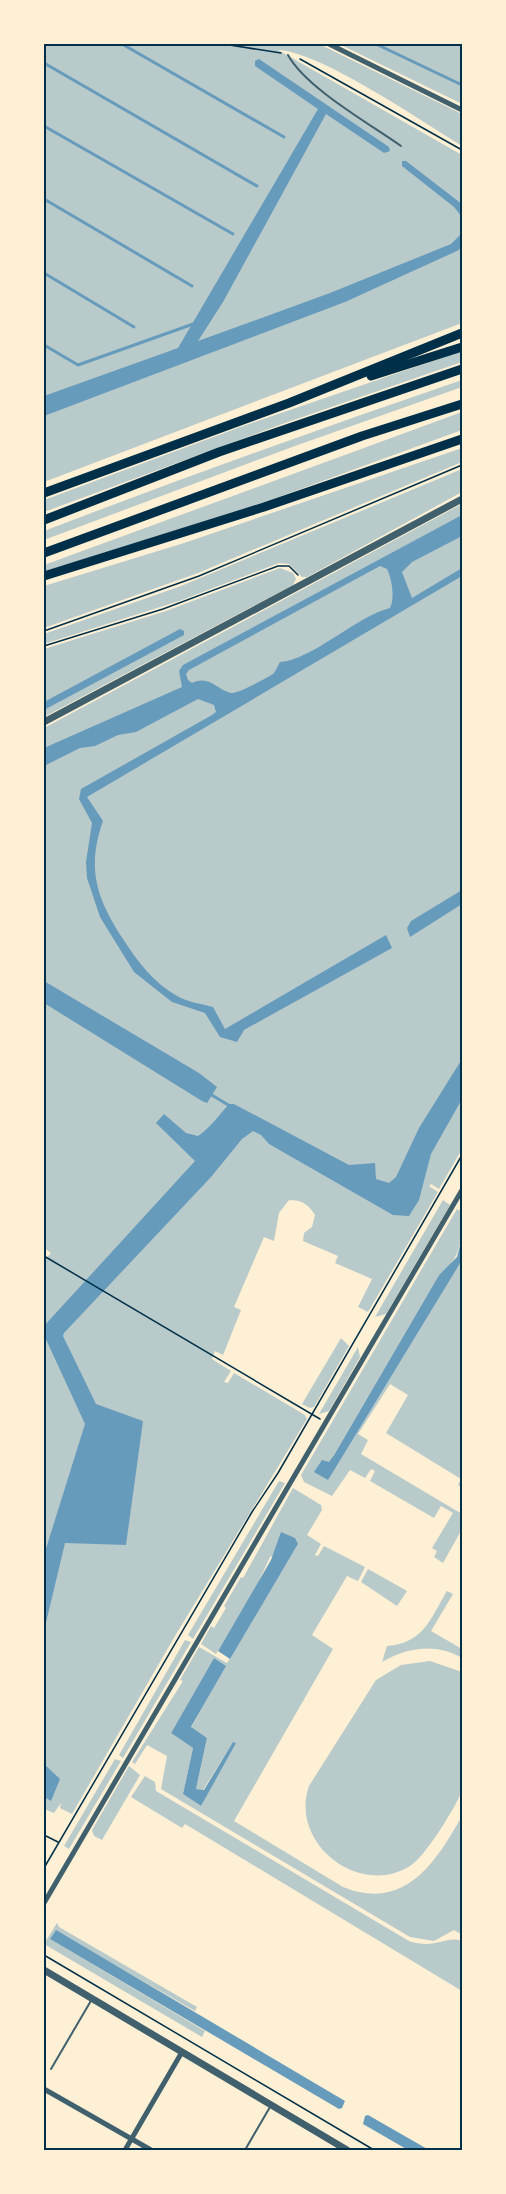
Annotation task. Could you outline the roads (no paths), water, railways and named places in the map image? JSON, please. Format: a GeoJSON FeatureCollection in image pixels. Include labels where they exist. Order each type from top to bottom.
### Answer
{"type":"FeatureCollection","features":[{"type":"Feature","properties":{"kind":"highway"},"geometry":{"type":"LineString","coordinates":[[44,493],[289,403],[462,333]]}},
{"type":"Feature","properties":{"kind":"highway"},"geometry":{"type":"LineString","coordinates":[[289,403],[462,346]]}},
{"type":"Feature","properties":{"kind":"highway"},"geometry":{"type":"LineString","coordinates":[[44,520],[219,452],[462,369]]}},
{"type":"Feature","properties":{"kind":"highway"},"geometry":{"type":"LineString","coordinates":[[44,553],[362,436],[462,404]]}},
{"type":"Feature","properties":{"kind":"highway"},"geometry":{"type":"LineString","coordinates":[[44,576],[264,507],[462,439]]}},
{"type":"Feature","properties":{"kind":"street"},"geometry":{"type":"LineString","coordinates":[[329,44],[462,110]]}},
{"type":"Feature","properties":{"kind":"street"},"geometry":{"type":"LineString","coordinates":[[44,722],[462,499]]}},
{"type":"Feature","properties":{"kind":"street"},"geometry":{"type":"LineString","coordinates":[[44,1903],[462,1190]]}},
{"type":"Feature","properties":{"kind":"street"},"geometry":{"type":"LineString","coordinates":[[44,1970],[347,2151]]}},
{"type":"Feature","properties":{"kind":"street"},"geometry":{"type":"LineString","coordinates":[[125,2151],[182,2052]]}},
{"type":"Feature","properties":{"kind":"street"},"geometry":{"type":"LineString","coordinates":[[44,2089],[151,2151]]}},
{"type":"Feature","properties":{"kind":"lane"},"geometry":{"type":"LineString","coordinates":[[288,55],[294,65],[309,80],[401,146]]}},
{"type":"Feature","properties":{"kind":"lane"},"geometry":{"type":"LineString","coordinates":[[51,2069],[92,1999]]}},
{"type":"Feature","properties":{"kind":"lane"},"geometry":{"type":"LineString","coordinates":[[244,2151],[272,2105]]}},
{"type":"Feature","properties":{"kind":"water"},"geometry":{"type":"Polygon","coordinates":[[[259,59],[389,147],[390,151],[384,153],[326,114],[223,302],[198,341],[330,293],[451,244],[460,235],[462,227],[462,245],[459,250],[345,302],[44,416],[44,396],[178,348],[318,109],[255,66],[255,61],[259,59]]]}},
{"type":"Feature","properties":{"kind":"water"},"geometry":{"type":"Polygon","coordinates":[[[402,161],[406,161],[458,201],[462,205],[462,217],[454,207],[402,166],[402,161]]]}},
{"type":"Feature","properties":{"kind":"water"},"geometry":{"type":"Polygon","coordinates":[[[462,515],[462,536],[412,562],[402,572],[412,598],[462,568],[462,576],[87,797],[103,821],[95,854],[95,869],[101,897],[114,924],[134,956],[153,978],[181,998],[213,1007],[225,1029],[386,935],[392,948],[244,1030],[237,1042],[220,1037],[205,1013],[172,1002],[134,972],[100,917],[87,878],[86,862],[92,823],[79,799],[81,789],[212,715],[216,712],[214,705],[198,699],[136,732],[118,735],[95,746],[80,748],[44,766],[44,748],[182,687],[179,671],[183,665],[462,515]],[[380,566],[189,670],[186,674],[188,680],[192,683],[208,682],[234,693],[265,679],[273,674],[280,662],[306,654],[363,620],[390,608],[392,588],[387,569],[380,566]]]}},
{"type":"Feature","properties":{"kind":"water"},"geometry":{"type":"Polygon","coordinates":[[[180,629],[184,631],[184,635],[44,710],[44,702],[180,629]]]}},
{"type":"Feature","properties":{"kind":"water"},"geometry":{"type":"Polygon","coordinates":[[[462,890],[462,904],[410,937],[407,928],[411,921],[462,890]]]}},
{"type":"Feature","properties":{"kind":"water"},"geometry":{"type":"Polygon","coordinates":[[[44,981],[199,1073],[217,1087],[207,1103],[44,1003],[44,981]]]}},
{"type":"Feature","properties":{"kind":"water"},"geometry":{"type":"Polygon","coordinates":[[[462,1059],[462,1099],[431,1154],[419,1200],[409,1216],[393,1215],[269,1144],[261,1135],[253,1131],[242,1139],[211,1177],[64,1333],[63,1336],[96,1404],[143,1421],[126,1545],[65,1543],[44,1631],[44,1555],[85,1424],[44,1335],[44,1326],[195,1161],[156,1123],[164,1114],[186,1133],[198,1136],[229,1104],[234,1104],[349,1165],[375,1163],[376,1179],[389,1183],[396,1177],[419,1128],[462,1059]]]}},
{"type":"Feature","properties":{"kind":"water"},"geometry":{"type":"Polygon","coordinates":[[[462,1238],[462,1260],[328,1480],[314,1472],[322,1460],[329,1462],[334,1455],[439,1275],[457,1257],[462,1238]]]}},
{"type":"Feature","properties":{"kind":"water"},"geometry":{"type":"Polygon","coordinates":[[[281,1532],[295,1538],[298,1544],[230,1659],[218,1651],[271,1560],[281,1532]]]}},
{"type":"Feature","properties":{"kind":"water"},"geometry":{"type":"Polygon","coordinates":[[[214,1658],[226,1666],[191,1727],[207,1738],[196,1789],[204,1790],[233,1742],[236,1743],[201,1806],[183,1794],[193,1748],[171,1733],[214,1658]]]}},
{"type":"Feature","properties":{"kind":"water"},"geometry":{"type":"Polygon","coordinates":[[[44,1764],[60,1779],[51,1801],[44,1797],[44,1764]]]}},
{"type":"Feature","properties":{"kind":"water"},"geometry":{"type":"Polygon","coordinates":[[[56,1930],[345,2101],[342,2108],[339,2109],[50,1939],[56,1930]]]}},
{"type":"Feature","properties":{"kind":"water"},"geometry":{"type":"Polygon","coordinates":[[[368,2115],[429,2150],[408,2150],[363,2124],[365,2116],[368,2115]]]}},
{"type":"Feature","properties":{"kind":"waterway"},"geometry":{"type":"LineString","coordinates":[[122,44],[284,137]]}},
{"type":"Feature","properties":{"kind":"waterway"},"geometry":{"type":"LineString","coordinates":[[376,44],[462,85]]}},
{"type":"Feature","properties":{"kind":"waterway"},"geometry":{"type":"LineString","coordinates":[[44,63],[257,186]]}},
{"type":"Feature","properties":{"kind":"waterway"},"geometry":{"type":"LineString","coordinates":[[44,126],[233,234]]}},
{"type":"Feature","properties":{"kind":"waterway"},"geometry":{"type":"LineString","coordinates":[[44,199],[192,286]]}},
{"type":"Feature","properties":{"kind":"waterway"},"geometry":{"type":"LineString","coordinates":[[44,273],[134,327]]}},
{"type":"Feature","properties":{"kind":"waterway"},"geometry":{"type":"LineString","coordinates":[[44,345],[78,365],[196,323]]}},
{"type":"Feature","properties":{"kind":"waterway"},"geometry":{"type":"LineString","coordinates":[[210,1094],[230,1106]]}}]}
